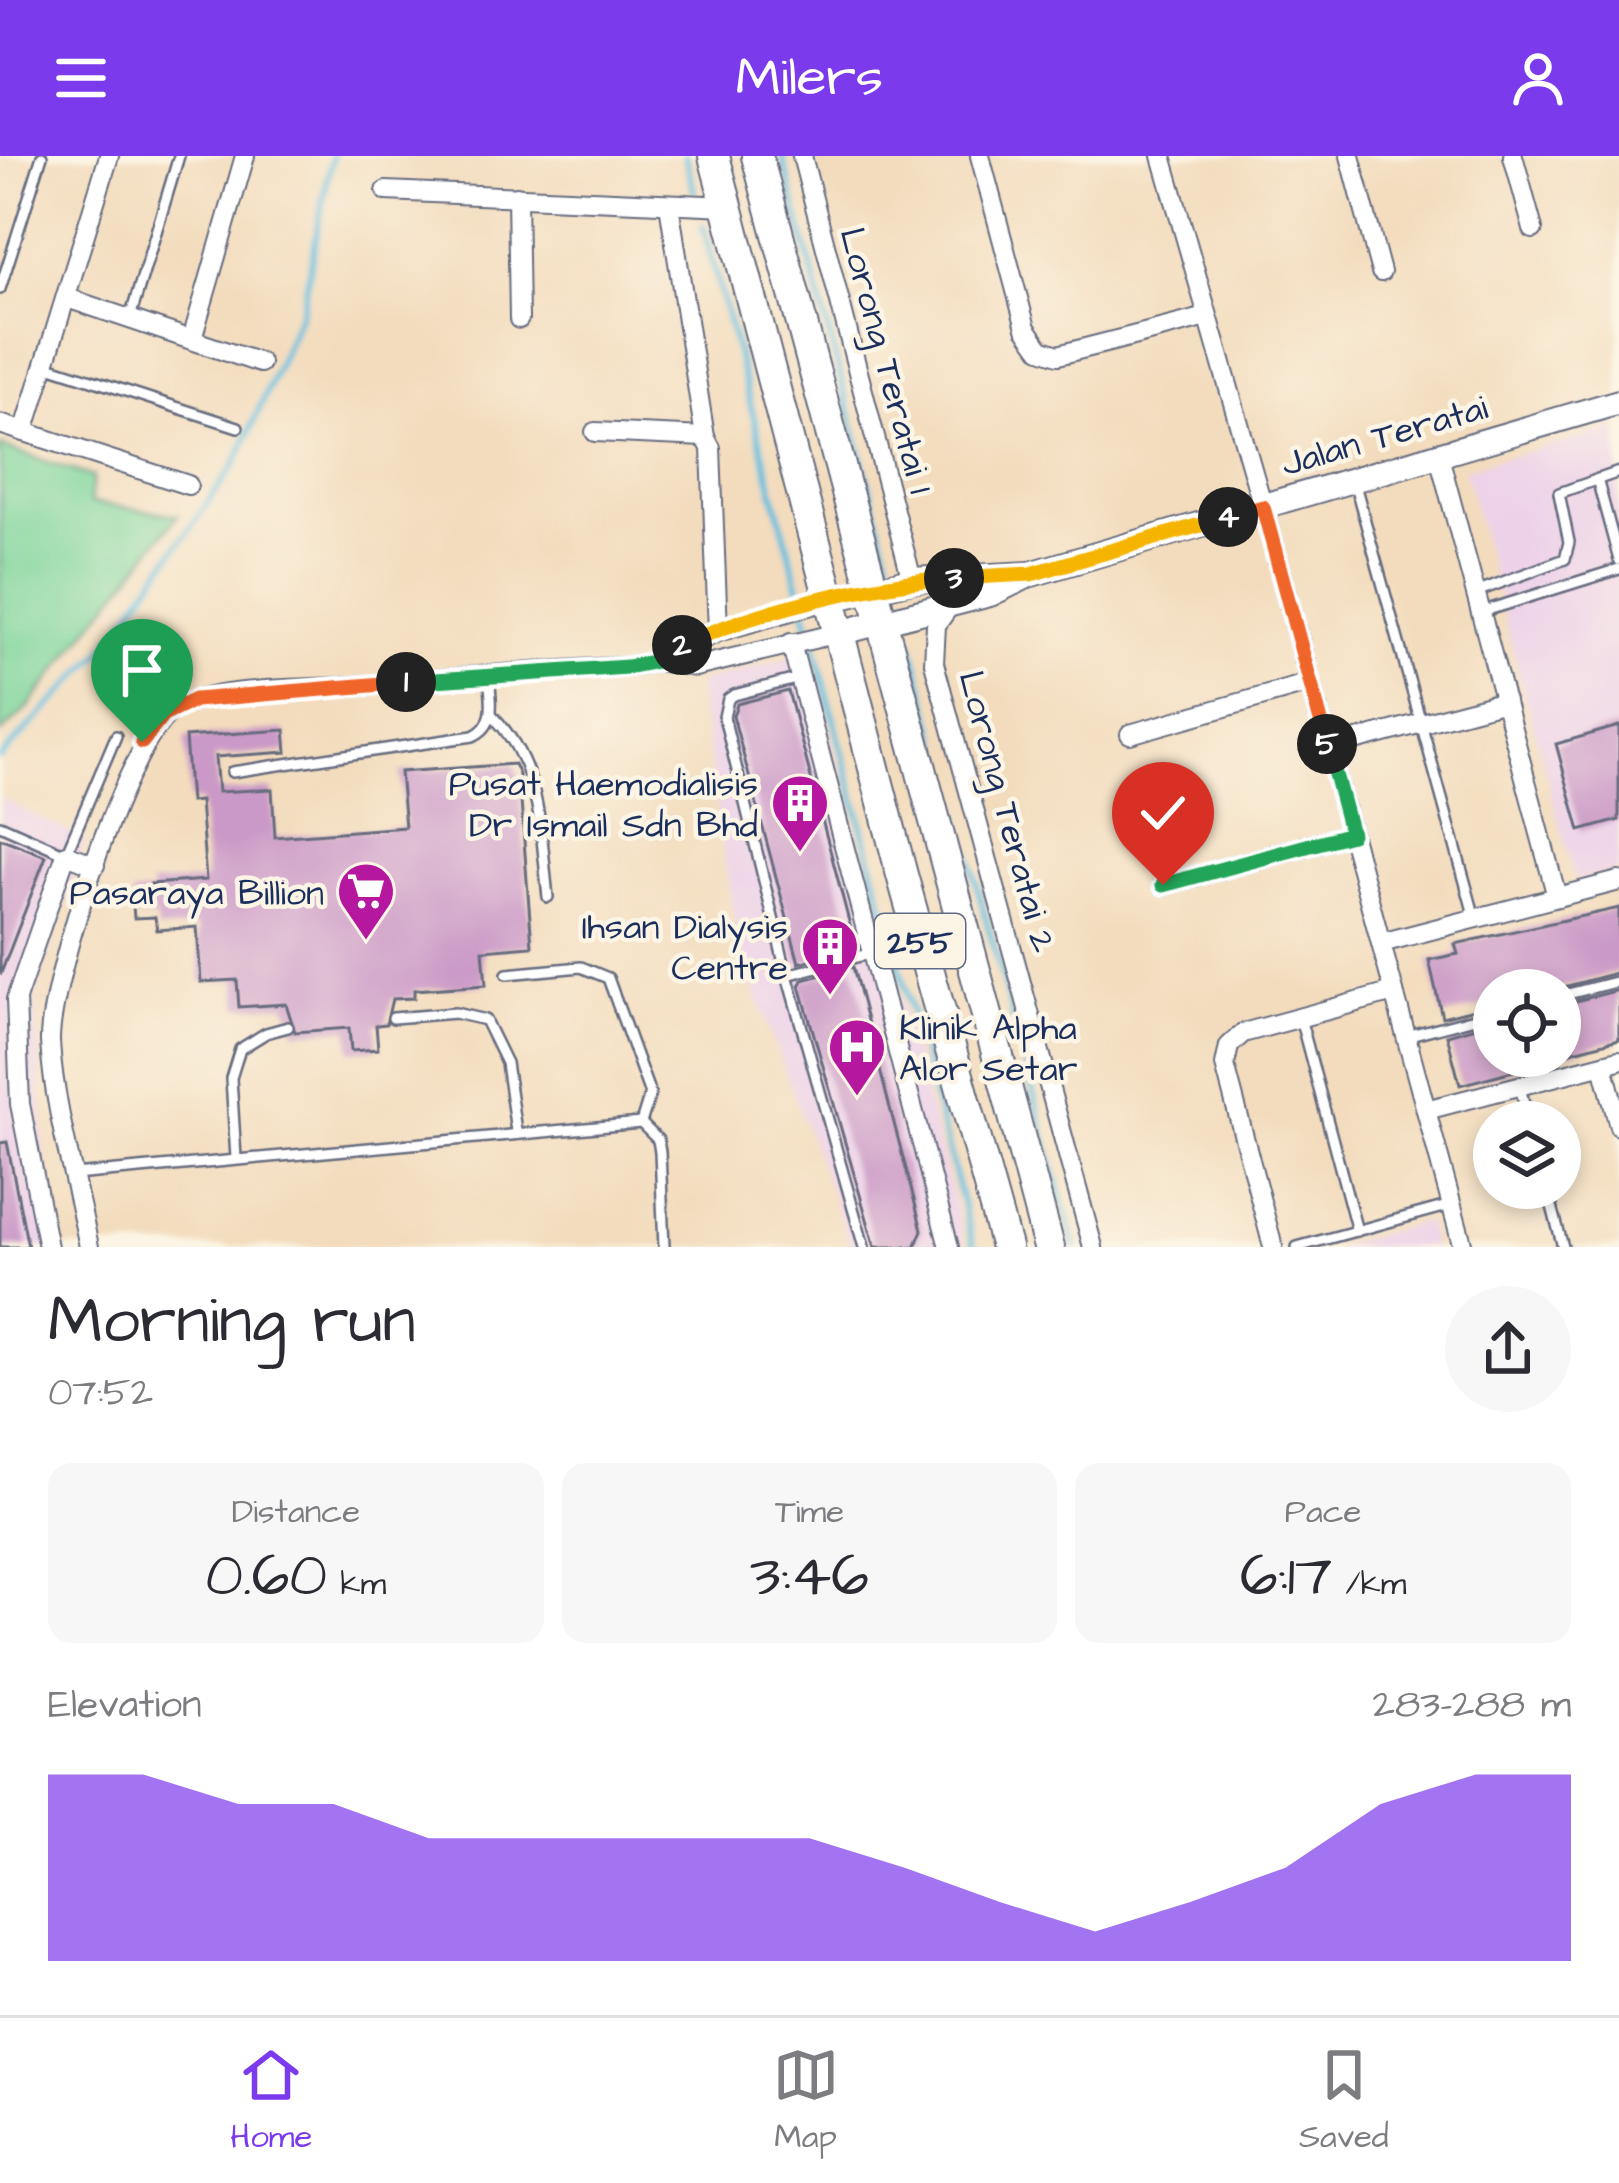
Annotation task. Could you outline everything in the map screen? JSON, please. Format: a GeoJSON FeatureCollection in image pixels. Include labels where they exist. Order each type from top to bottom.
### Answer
{"type":"FeatureCollection","features":[{"type":"Feature","properties":{"kind":"main road","name":"255"},"geometry":{"type":"LineString","coordinates":[[714,156],[824,602],[1006,1247]]}},
{"type":"Feature","properties":{"kind":"main road","name":"255"},"geometry":{"type":"LineString","coordinates":[[757,156],[1048,1247]]}},
{"type":"Feature","properties":{"kind":"street"},"geometry":{"type":"LineString","coordinates":[[24,432],[110,156]]}},
{"type":"Feature","properties":{"kind":"street"},"geometry":{"type":"LineString","coordinates":[[192,339],[245,156]]}},
{"type":"Feature","properties":{"kind":"street","name":"Lorong Teratai 1"},"geometry":{"type":"LineString","coordinates":[[802,156],[911,580]]}},
{"type":"Feature","properties":{"kind":"street"},"geometry":{"type":"LineString","coordinates":[[980,156],[1026,328],[1041,349],[1058,355],[1207,316]]}},
{"type":"Feature","properties":{"kind":"street"},"geometry":{"type":"LineString","coordinates":[[1162,156],[1263,507],[1463,1247]]}},
{"type":"Feature","properties":{"kind":"street"},"geometry":{"type":"LineString","coordinates":[[1350,156],[1381,272]]}},
{"type":"Feature","properties":{"kind":"street"},"geometry":{"type":"LineString","coordinates":[[1514,156],[1533,230]]}},
{"type":"Feature","properties":{"kind":"street"},"geometry":{"type":"LineString","coordinates":[[386,191],[728,206]]}},
{"type":"Feature","properties":{"kind":"street"},"geometry":{"type":"LineString","coordinates":[[517,196],[519,319]]}},
{"type":"Feature","properties":{"kind":"street"},"geometry":{"type":"LineString","coordinates":[[669,203],[705,437],[711,448],[718,632]]}},
{"type":"Feature","properties":{"kind":"street"},"geometry":{"type":"LineString","coordinates":[[67,298],[260,363]]}},
{"type":"Feature","properties":{"kind":"street","name":"Jalan Teratai"},"geometry":{"type":"LineString","coordinates":[[824,602],[911,580],[1031,574],[1619,402]]}},
{"type":"Feature","properties":{"kind":"street"},"geometry":{"type":"LineString","coordinates":[[0,424],[188,484]]}},
{"type":"Feature","properties":{"kind":"street"},"geometry":{"type":"LineString","coordinates":[[595,431],[705,437]]}},
{"type":"Feature","properties":{"kind":"street"},"geometry":{"type":"LineString","coordinates":[[1439,457],[1557,897]]}},
{"type":"Feature","properties":{"kind":"street","name":"Jalan Teratai"},"geometry":{"type":"LineString","coordinates":[[833,633],[1009,588],[1031,574]]}},
{"type":"Feature","properties":{"kind":"street"},"geometry":{"type":"LineString","coordinates":[[657,661],[718,632],[824,602]]}},
{"type":"Feature","properties":{"kind":"street","name":"Lorong Teratai 2"},"geometry":{"type":"LineString","coordinates":[[951,604],[937,625],[933,652],[1093,1247]]}},
{"type":"Feature","properties":{"kind":"street"},"geometry":{"type":"LineString","coordinates":[[95,865],[66,854],[17,986],[10,1104],[47,1243],[87,1238],[52,1065],[50,1017],[95,865],[142,742],[176,708],[195,700],[309,688],[657,661],[694,668],[833,633]]}},
{"type":"Feature","properties":{"kind":"street"},"geometry":{"type":"LineString","coordinates":[[795,642],[945,1246]]}},
{"type":"Feature","properties":{"kind":"street"},"geometry":{"type":"LineString","coordinates":[[1130,734],[1310,682]]}},
{"type":"Feature","properties":{"kind":"street"},"geometry":{"type":"LineString","coordinates":[[1328,748],[1505,701]]}},
{"type":"Feature","properties":{"kind":"street"},"geometry":{"type":"LineString","coordinates":[[1163,885],[1351,834]]}},
{"type":"Feature","properties":{"kind":"street"},"geometry":{"type":"LineString","coordinates":[[1381,943],[1619,881]]}},
{"type":"Feature","properties":{"kind":"street"},"geometry":{"type":"LineString","coordinates":[[1273,1247],[1226,1056],[1243,1034],[1394,992]]}},
{"type":"Feature","properties":{"kind":"street"},"geometry":{"type":"LineString","coordinates":[[1426,1110],[1611,1062],[1619,1126]]}},
{"type":"Feature","properties":{"kind":"lane"},"geometry":{"type":"LineString","coordinates":[[0,290],[42,156]]}},
{"type":"Feature","properties":{"kind":"lane"},"geometry":{"type":"LineString","coordinates":[[130,319],[179,156]]}},
{"type":"Feature","properties":{"kind":"lane"},"geometry":{"type":"LineString","coordinates":[[45,364],[238,428]]}},
{"type":"Feature","properties":{"kind":"lane"},"geometry":{"type":"LineString","coordinates":[[1479,602],[1565,559],[1569,542],[1559,493],[1619,472]]}},
{"type":"Feature","properties":{"kind":"lane"},"geometry":{"type":"LineString","coordinates":[[1479,602],[1619,565],[1597,478]]}},
{"type":"Feature","properties":{"kind":"lane"},"geometry":{"type":"LineString","coordinates":[[1354,481],[1475,919]]}},
{"type":"Feature","properties":{"kind":"lane"},"geometry":{"type":"LineString","coordinates":[[232,772],[473,736],[484,731],[491,715],[489,677]]}},
{"type":"Feature","properties":{"kind":"lane"},"geometry":{"type":"LineString","coordinates":[[801,678],[734,695],[724,706],[788,974],[864,1247]]}},
{"type":"Feature","properties":{"kind":"lane"},"geometry":{"type":"LineString","coordinates":[[491,715],[514,738],[534,784],[548,897]]}},
{"type":"Feature","properties":{"kind":"lane"},"geometry":{"type":"LineString","coordinates":[[0,825],[66,854],[116,736]]}},
{"type":"Feature","properties":{"kind":"lane"},"geometry":{"type":"LineString","coordinates":[[788,974],[872,953]]}},
{"type":"Feature","properties":{"kind":"lane"},"geometry":{"type":"LineString","coordinates":[[507,974],[581,967],[608,978],[646,1078],[649,1107],[641,1123]]}},
{"type":"Feature","properties":{"kind":"lane"},"geometry":{"type":"LineString","coordinates":[[1581,991],[1619,981]]}},
{"type":"Feature","properties":{"kind":"lane"},"geometry":{"type":"LineString","coordinates":[[393,1018],[455,1012],[485,1020],[506,1063],[516,1131]]}},
{"type":"Feature","properties":{"kind":"lane"},"geometry":{"type":"LineString","coordinates":[[1300,1018],[1357,1231]]}},
{"type":"Feature","properties":{"kind":"lane"},"geometry":{"type":"LineString","coordinates":[[1406,1036],[1473,1018]]}},
{"type":"Feature","properties":{"kind":"lane"},"geometry":{"type":"LineString","coordinates":[[236,1158],[231,1078],[240,1049],[288,1028]]}},
{"type":"Feature","properties":{"kind":"lane"},"geometry":{"type":"LineString","coordinates":[[1520,1086],[1524,1101]]}},
{"type":"Feature","properties":{"kind":"lane"},"geometry":{"type":"LineString","coordinates":[[74,1174],[641,1123]]}},
{"type":"Feature","properties":{"kind":"lane"},"geometry":{"type":"LineString","coordinates":[[641,1123],[660,1152],[664,1247]]}},
{"type":"Feature","properties":{"kind":"lane"},"geometry":{"type":"LineString","coordinates":[[1298,1247],[1451,1205]]}},
{"type":"Feature","properties":{"kind":"lane"},"geometry":{"type":"LineString","coordinates":[[1553,1209],[1563,1247]]}},
{"type":"Feature","properties":{"kind":"shaded area"},"geometry":{"type":"Polygon","coordinates":[[[1619,428],[1619,870],[1575,881],[1464,469],[1619,428]]]}},
{"type":"Feature","properties":{"kind":"shaded area"},"geometry":{"type":"Polygon","coordinates":[[[808,653],[966,1247],[851,1247],[739,949],[697,683],[808,653]]]}},
{"type":"Feature","properties":{"kind":"shaded area"},"geometry":{"type":"Polygon","coordinates":[[[0,798],[85,841],[35,999],[45,1156],[62,1247],[0,1247],[0,798]]]}},
{"type":"Feature","properties":{"kind":"shaded area"},"geometry":{"type":"Polygon","coordinates":[[[1426,1221],[1433,1247],[1334,1247],[1426,1221]]]}},
{"type":"Feature","properties":{"kind":"green space"},"geometry":{"type":"Polygon","coordinates":[[[0,446],[93,477],[90,503],[178,515],[28,708],[0,734],[0,446]]]}},
{"type":"Feature","properties":{"kind":"building"},"geometry":{"type":"Polygon","coordinates":[[[788,691],[856,948],[799,963],[733,716],[737,704],[788,691]]]}},
{"type":"Feature","properties":{"kind":"building"},"geometry":{"type":"Polygon","coordinates":[[[1619,726],[1619,820],[1580,831],[1556,744],[1619,726]]]}},
{"type":"Feature","properties":{"kind":"building"},"geometry":{"type":"Polygon","coordinates":[[[285,730],[287,752],[215,757],[218,792],[272,789],[275,837],[405,827],[400,772],[514,764],[519,775],[532,946],[483,950],[486,985],[414,990],[414,998],[392,999],[386,1024],[376,1025],[378,1049],[351,1051],[349,1028],[295,1032],[286,1004],[239,1007],[237,980],[201,982],[197,927],[157,930],[155,917],[134,918],[132,894],[152,892],[151,884],[206,880],[200,801],[190,802],[185,737],[285,730]]]}},
{"type":"Feature","properties":{"kind":"building"},"geometry":{"type":"Polygon","coordinates":[[[0,838],[46,856],[1,973],[0,972],[0,838]]]}},
{"type":"Feature","properties":{"kind":"building"},"geometry":{"type":"Polygon","coordinates":[[[1619,908],[1619,972],[1581,982],[1581,969],[1473,969],[1473,1009],[1442,1017],[1429,960],[1458,954],[1455,944],[1619,908]]]}},
{"type":"Feature","properties":{"kind":"building","name":"Klinik Alpha Alor Setar"},"geometry":{"type":"Polygon","coordinates":[[[853,967],[922,1230],[915,1247],[875,1247],[800,986],[803,980],[853,967]]]}},
{"type":"Feature","properties":{"kind":"building"},"geometry":{"type":"Polygon","coordinates":[[[1619,990],[1619,1039],[1581,1049],[1581,1000],[1619,990]]]}},
{"type":"Feature","properties":{"kind":"building"},"geometry":{"type":"Polygon","coordinates":[[[1473,1028],[1473,1077],[1490,1077],[1460,1085],[1447,1035],[1473,1028]]]}},
{"type":"Feature","properties":{"kind":"building"},"geometry":{"type":"Polygon","coordinates":[[[7,1142],[28,1247],[0,1247],[0,1143],[7,1142]]]}},
{"type":"Feature","properties":{"kind":"waterway"},"geometry":{"type":"LineString","coordinates":[[0,758],[104,650],[236,463],[302,309],[332,156]]}},
{"type":"Feature","properties":{"kind":"waterway"},"geometry":{"type":"LineString","coordinates":[[685,156],[694,191]]}},
{"type":"Feature","properties":{"kind":"waterway"},"geometry":{"type":"LineString","coordinates":[[782,156],[889,561]]}},
{"type":"Feature","properties":{"kind":"waterway"},"geometry":{"type":"LineString","coordinates":[[703,226],[974,1247]]}},
{"type":"Feature","properties":{"kind":"waterway"},"geometry":{"type":"LineString","coordinates":[[911,642],[1075,1247]]}},
{"type":"Feature","properties":{"kind":"place","name":"Pusat Haemodialisis Dr Ismail Sdn Bhd"},"geometry":{"type":"Point","coordinates":[800,854]}},
{"type":"Feature","properties":{"kind":"place","name":"Pasaraya Billion"},"geometry":{"type":"Point","coordinates":[366,942]}},
{"type":"Feature","properties":{"kind":"place","name":"Ihsan Dialysis Centre"},"geometry":{"type":"Point","coordinates":[830,997]}},
{"type":"Feature","properties":{"kind":"place","name":"Klinik Alpha Alor Setar"},"geometry":{"type":"Point","coordinates":[857,1098]}},
{"type":"Feature","properties":{"kind":"route"},"geometry":{"type":"LineString","coordinates":[[142,742],[163,715],[195,700],[627,667],[657,661],[718,632],[833,599],[911,580],[1031,574],[1263,507],[1351,834],[1163,885]]}}]}
